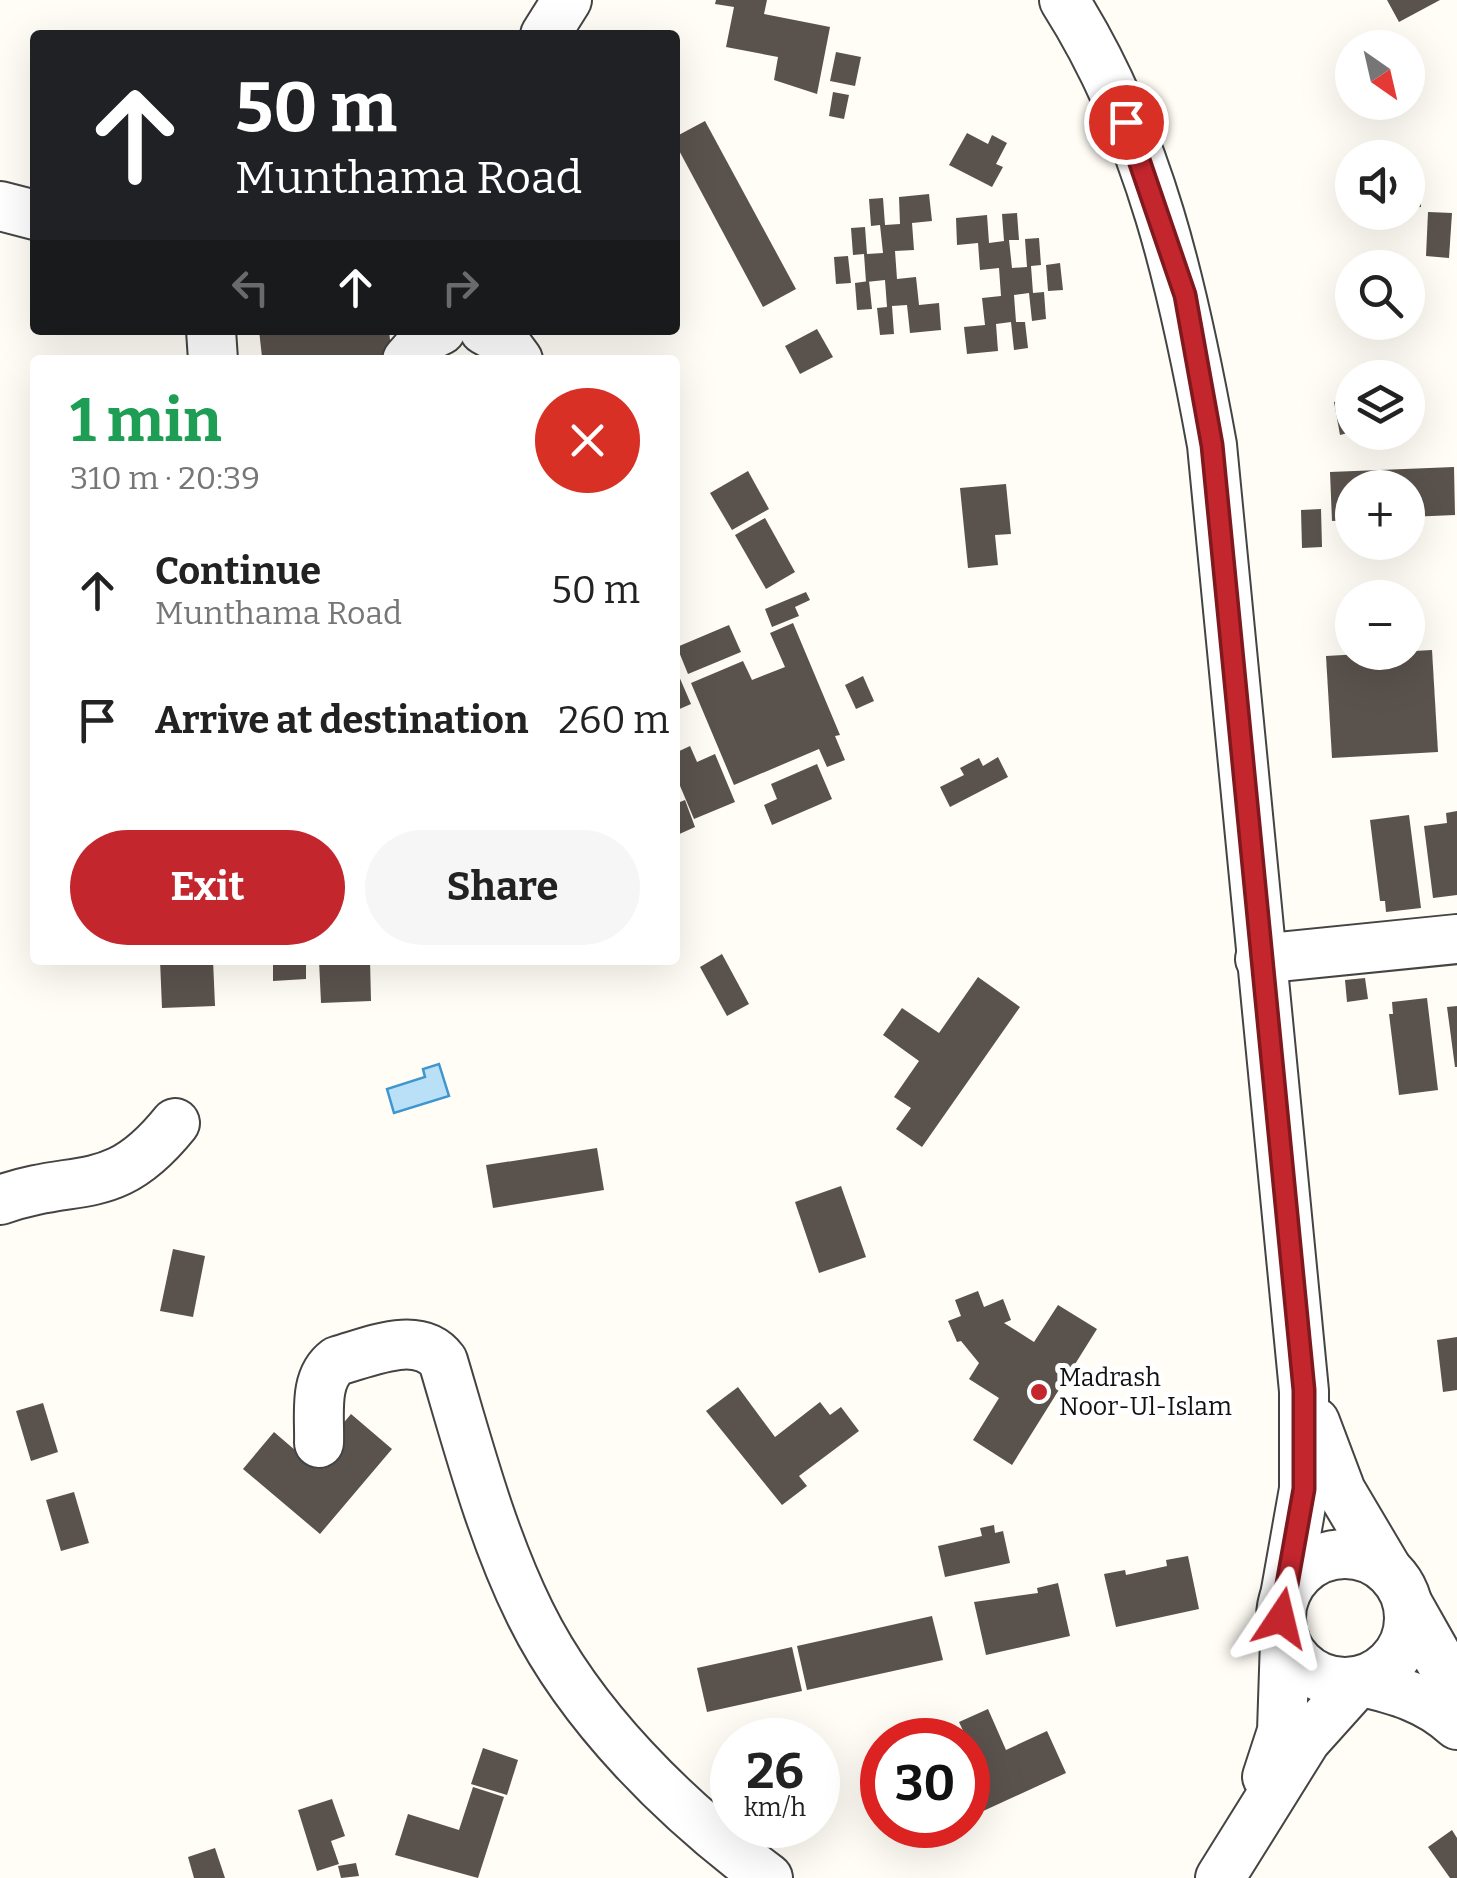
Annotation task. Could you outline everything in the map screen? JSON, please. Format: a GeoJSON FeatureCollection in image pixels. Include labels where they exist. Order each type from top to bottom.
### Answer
{"type":"FeatureCollection","features":[{"type":"Feature","properties":{"kind":"street"},"geometry":{"type":"LineString","coordinates":[[549,30],[567,0]]}},
{"type":"Feature","properties":{"kind":"street"},"geometry":{"type":"LineString","coordinates":[[1064,0],[1116,96],[1147,174],[1185,295],[1212,445],[1304,1390],[1304,1489],[1285,1618],[1282,1730],[1254,1818]]}},
{"type":"Feature","properties":{"kind":"street"},"geometry":{"type":"LineString","coordinates":[[0,206],[30,214]]}},
{"type":"Feature","properties":{"kind":"street"},"geometry":{"type":"LineString","coordinates":[[411,355],[431,335]]}},
{"type":"Feature","properties":{"kind":"street"},"geometry":{"type":"LineString","coordinates":[[493,335],[504,341],[514,355]]}},
{"type":"Feature","properties":{"kind":"street"},"geometry":{"type":"LineString","coordinates":[[1260,959],[1457,939]]}},
{"type":"Feature","properties":{"kind":"street"},"geometry":{"type":"LineString","coordinates":[[0,1200],[112,1176],[136,1165],[175,1123]]}},
{"type":"Feature","properties":{"kind":"street"},"geometry":{"type":"LineString","coordinates":[[318,1443],[322,1379],[338,1361],[412,1343],[435,1351],[443,1361],[472,1458],[522,1595],[560,1666],[638,1761],[726,1846],[768,1878]]}},
{"type":"Feature","properties":{"kind":"street"},"geometry":{"type":"LineString","coordinates":[[1304,1390],[1341,1491],[1457,1691]]}},
{"type":"Feature","properties":{"kind":"street"},"geometry":{"type":"LineString","coordinates":[[1220,1878],[1306,1740],[1358,1681],[1377,1674],[1404,1645],[1397,1586],[1364,1556],[1340,1554],[1317,1560],[1298,1575],[1285,1618],[1297,1660],[1314,1674],[1336,1682],[1358,1681],[1408,1693],[1457,1724]]}},
{"type":"Feature","properties":{"kind":"water"},"geometry":{"type":"Polygon","coordinates":[[[439,1064],[449,1096],[394,1113],[387,1089],[425,1077],[423,1069],[439,1064]]]}},
{"type":"Feature","properties":{"kind":"building"},"geometry":{"type":"Polygon","coordinates":[[[716,0],[767,0],[764,14],[830,27],[817,94],[774,80],[778,57],[726,47],[734,7],[715,4],[716,0]]]}},
{"type":"Feature","properties":{"kind":"building"},"geometry":{"type":"Polygon","coordinates":[[[1387,0],[1440,0],[1399,22],[1387,0]]]}},
{"type":"Feature","properties":{"kind":"building"},"geometry":{"type":"Polygon","coordinates":[[[836,52],[861,57],[855,86],[830,81],[836,52]]]}},
{"type":"Feature","properties":{"kind":"building"},"geometry":{"type":"Polygon","coordinates":[[[833,92],[849,95],[844,119],[829,116],[833,92]]]}},
{"type":"Feature","properties":{"kind":"building"},"geometry":{"type":"Polygon","coordinates":[[[705,121],[796,289],[763,307],[680,152],[680,134],[705,121]]]}},
{"type":"Feature","properties":{"kind":"building"},"geometry":{"type":"Polygon","coordinates":[[[967,133],[988,144],[992,135],[1007,143],[996,164],[1003,167],[992,187],[949,165],[967,133]]]}},
{"type":"Feature","properties":{"kind":"building"},"geometry":{"type":"Polygon","coordinates":[[[929,194],[932,221],[912,223],[914,250],[895,251],[897,279],[916,277],[919,305],[939,303],[941,330],[910,333],[907,305],[892,306],[894,334],[880,335],[877,308],[887,307],[885,280],[866,282],[864,254],[853,255],[851,228],[865,227],[867,254],[883,253],[880,225],[871,226],[869,199],[883,198],[885,225],[900,224],[899,197],[929,194]]]}},
{"type":"Feature","properties":{"kind":"building"},"geometry":{"type":"Polygon","coordinates":[[[1428,212],[1452,213],[1449,258],[1426,256],[1428,212]]]}},
{"type":"Feature","properties":{"kind":"building"},"geometry":{"type":"Polygon","coordinates":[[[1017,213],[1019,240],[1009,240],[1012,268],[1027,267],[1025,239],[1039,238],[1041,265],[1031,266],[1033,293],[1044,292],[1046,319],[1032,321],[1029,293],[1014,295],[1016,322],[1025,322],[1028,348],[1014,350],[1011,322],[996,324],[998,351],[967,354],[964,327],[985,325],[982,298],[1001,296],[999,268],[980,270],[978,243],[957,245],[956,218],[987,215],[989,243],[1004,241],[1002,214],[1017,213]]]}},
{"type":"Feature","properties":{"kind":"building"},"geometry":{"type":"Polygon","coordinates":[[[848,256],[851,283],[836,284],[834,257],[848,256]]]}},
{"type":"Feature","properties":{"kind":"building"},"geometry":{"type":"Polygon","coordinates":[[[1060,263],[1063,290],[1048,291],[1046,265],[1060,263]]]}},
{"type":"Feature","properties":{"kind":"building"},"geometry":{"type":"Polygon","coordinates":[[[869,281],[872,309],[857,310],[855,283],[869,281]]]}},
{"type":"Feature","properties":{"kind":"building"},"geometry":{"type":"Polygon","coordinates":[[[817,329],[833,357],[800,374],[785,346],[817,329]]]}},
{"type":"Feature","properties":{"kind":"building"},"geometry":{"type":"Polygon","coordinates":[[[260,335],[390,335],[392,355],[262,355],[260,335]]]}},
{"type":"Feature","properties":{"kind":"building"},"geometry":{"type":"Polygon","coordinates":[[[1454,467],[1455,515],[1425,516],[1425,470],[1380,470],[1454,467]]]}},
{"type":"Feature","properties":{"kind":"building"},"geometry":{"type":"Polygon","coordinates":[[[748,471],[769,509],[732,530],[710,493],[748,471]]]}},
{"type":"Feature","properties":{"kind":"building"},"geometry":{"type":"Polygon","coordinates":[[[1330,472],[1335,472],[1335,521],[1332,521],[1330,472]]]}},
{"type":"Feature","properties":{"kind":"building"},"geometry":{"type":"Polygon","coordinates":[[[1006,484],[1011,534],[995,535],[998,565],[968,568],[960,488],[1006,484]]]}},
{"type":"Feature","properties":{"kind":"building"},"geometry":{"type":"Polygon","coordinates":[[[1321,509],[1322,547],[1302,548],[1301,510],[1321,509]]]}},
{"type":"Feature","properties":{"kind":"building"},"geometry":{"type":"Polygon","coordinates":[[[765,518],[795,572],[766,589],[735,535],[765,518]]]}},
{"type":"Feature","properties":{"kind":"building"},"geometry":{"type":"Polygon","coordinates":[[[806,592],[810,600],[795,607],[799,616],[772,627],[765,609],[806,592]]]}},
{"type":"Feature","properties":{"kind":"building"},"geometry":{"type":"Polygon","coordinates":[[[793,623],[840,735],[835,736],[845,760],[827,767],[819,749],[734,785],[691,683],[743,661],[752,680],[785,667],[770,633],[793,623]]]}},
{"type":"Feature","properties":{"kind":"building"},"geometry":{"type":"Polygon","coordinates":[[[729,625],[741,652],[688,674],[680,646],[729,625]]]}},
{"type":"Feature","properties":{"kind":"building"},"geometry":{"type":"Polygon","coordinates":[[[1425,650],[1432,650],[1438,752],[1332,758],[1326,656],[1335,655],[1335,670],[1425,670],[1425,650]]]}},
{"type":"Feature","properties":{"kind":"building"},"geometry":{"type":"Polygon","coordinates":[[[863,676],[874,701],[856,709],[845,685],[863,676]]]}},
{"type":"Feature","properties":{"kind":"building"},"geometry":{"type":"Polygon","coordinates":[[[680,679],[691,704],[680,709],[680,679]]]}},
{"type":"Feature","properties":{"kind":"building"},"geometry":{"type":"Polygon","coordinates":[[[690,746],[697,762],[715,754],[735,802],[694,819],[680,786],[680,751],[690,746]]]}},
{"type":"Feature","properties":{"kind":"building"},"geometry":{"type":"Polygon","coordinates":[[[998,757],[1008,777],[950,807],[940,787],[964,775],[960,768],[979,758],[983,766],[998,757]]]}},
{"type":"Feature","properties":{"kind":"building"},"geometry":{"type":"Polygon","coordinates":[[[817,764],[832,799],[772,825],[764,805],[777,799],[771,784],[817,764]]]}},
{"type":"Feature","properties":{"kind":"building"},"geometry":{"type":"Polygon","coordinates":[[[685,800],[695,827],[680,834],[680,802],[685,800]]]}},
{"type":"Feature","properties":{"kind":"building"},"geometry":{"type":"Polygon","coordinates":[[[1457,811],[1457,895],[1433,898],[1424,826],[1447,823],[1446,813],[1457,811]]]}},
{"type":"Feature","properties":{"kind":"building"},"geometry":{"type":"Polygon","coordinates":[[[1409,815],[1421,908],[1386,912],[1385,901],[1380,901],[1370,820],[1409,815]]]}},
{"type":"Feature","properties":{"kind":"building"},"geometry":{"type":"Polygon","coordinates":[[[722,954],[749,1004],[727,1016],[700,967],[722,954]]]}},
{"type":"Feature","properties":{"kind":"building"},"geometry":{"type":"Polygon","coordinates":[[[160,965],[213,965],[215,1006],[162,1008],[160,965]]]}},
{"type":"Feature","properties":{"kind":"building"},"geometry":{"type":"Polygon","coordinates":[[[273,965],[306,965],[306,979],[273,981],[273,965]]]}},
{"type":"Feature","properties":{"kind":"building"},"geometry":{"type":"Polygon","coordinates":[[[319,965],[370,965],[371,1001],[321,1003],[319,965]]]}},
{"type":"Feature","properties":{"kind":"building"},"geometry":{"type":"Polygon","coordinates":[[[978,977],[1020,1007],[922,1147],[896,1129],[911,1108],[894,1097],[919,1061],[883,1035],[902,1008],[939,1033],[978,977]]]}},
{"type":"Feature","properties":{"kind":"building"},"geometry":{"type":"Polygon","coordinates":[[[1365,978],[1368,999],[1347,1002],[1345,980],[1365,978]]]}},
{"type":"Feature","properties":{"kind":"building"},"geometry":{"type":"Polygon","coordinates":[[[1427,998],[1438,1090],[1399,1095],[1389,1014],[1393,1014],[1392,1002],[1427,998]]]}},
{"type":"Feature","properties":{"kind":"building"},"geometry":{"type":"Polygon","coordinates":[[[1457,1006],[1457,1067],[1455,1067],[1447,1007],[1457,1006]]]}},
{"type":"Feature","properties":{"kind":"building"},"geometry":{"type":"Polygon","coordinates":[[[597,1148],[604,1190],[493,1208],[486,1165],[597,1148]]]}},
{"type":"Feature","properties":{"kind":"building"},"geometry":{"type":"Polygon","coordinates":[[[841,1186],[866,1257],[819,1273],[795,1202],[841,1186]]]}},
{"type":"Feature","properties":{"kind":"building"},"geometry":{"type":"Polygon","coordinates":[[[173,1249],[205,1256],[193,1317],[160,1311],[173,1249]]]}},
{"type":"Feature","properties":{"kind":"building"},"geometry":{"type":"Polygon","coordinates":[[[978,1291],[984,1307],[1003,1299],[1011,1320],[1004,1323],[1034,1342],[1058,1305],[1097,1329],[1012,1465],[973,1440],[999,1398],[969,1379],[979,1363],[961,1341],[957,1342],[948,1321],[961,1316],[955,1300],[978,1291]]]}},
{"type":"Feature","properties":{"kind":"building"},"geometry":{"type":"Polygon","coordinates":[[[1457,1337],[1457,1390],[1443,1392],[1437,1340],[1457,1337]]]}},
{"type":"Feature","properties":{"kind":"building"},"geometry":{"type":"Polygon","coordinates":[[[738,1387],[775,1437],[820,1402],[830,1415],[841,1407],[859,1431],[799,1476],[807,1486],[782,1505],[706,1411],[738,1387]]]}},
{"type":"Feature","properties":{"kind":"building"},"geometry":{"type":"Polygon","coordinates":[[[43,1403],[58,1452],[31,1461],[16,1411],[43,1403]]]}},
{"type":"Feature","properties":{"kind":"building"},"geometry":{"type":"Polygon","coordinates":[[[351,1414],[392,1449],[320,1534],[243,1469],[274,1432],[317,1469],[343,1439],[335,1433],[351,1414]]]}},
{"type":"Feature","properties":{"kind":"building"},"geometry":{"type":"Polygon","coordinates":[[[74,1492],[89,1543],[61,1551],[46,1500],[74,1492]]]}},
{"type":"Feature","properties":{"kind":"building"},"geometry":{"type":"Polygon","coordinates":[[[994,1525],[995,1533],[1003,1531],[1010,1563],[945,1577],[938,1546],[982,1536],[980,1528],[994,1525]]]}},
{"type":"Feature","properties":{"kind":"building"},"geometry":{"type":"Polygon","coordinates":[[[1188,1556],[1199,1609],[1116,1627],[1104,1574],[1125,1570],[1126,1575],[1167,1566],[1166,1560],[1188,1556]]]}},
{"type":"Feature","properties":{"kind":"building"},"geometry":{"type":"Polygon","coordinates":[[[1058,1583],[1070,1636],[986,1655],[974,1602],[1038,1593],[1037,1588],[1058,1583]]]}},
{"type":"Feature","properties":{"kind":"building"},"geometry":{"type":"Polygon","coordinates":[[[932,1616],[943,1660],[807,1690],[797,1646],[932,1616]]]}},
{"type":"Feature","properties":{"kind":"building"},"geometry":{"type":"Polygon","coordinates":[[[792,1647],[802,1691],[707,1712],[697,1668],[792,1647]]]}},
{"type":"Feature","properties":{"kind":"building"},"geometry":{"type":"Polygon","coordinates":[[[988,1709],[1006,1750],[1047,1731],[1066,1773],[990,1808],[990,1718],[968,1718],[988,1709]]]}},
{"type":"Feature","properties":{"kind":"building"},"geometry":{"type":"Polygon","coordinates":[[[483,1748],[518,1760],[507,1795],[471,1784],[483,1748]]]}},
{"type":"Feature","properties":{"kind":"building"},"geometry":{"type":"Polygon","coordinates":[[[473,1787],[504,1797],[478,1878],[395,1855],[408,1814],[459,1830],[473,1787]]]}},
{"type":"Feature","properties":{"kind":"building"},"geometry":{"type":"Polygon","coordinates":[[[332,1799],[345,1836],[331,1841],[339,1864],[317,1871],[298,1810],[332,1799]]]}},
{"type":"Feature","properties":{"kind":"building"},"geometry":{"type":"Polygon","coordinates":[[[1452,1830],[1457,1838],[1457,1878],[1450,1878],[1428,1847],[1452,1830]]]}},
{"type":"Feature","properties":{"kind":"building"},"geometry":{"type":"Polygon","coordinates":[[[215,1848],[225,1878],[194,1878],[188,1857],[215,1848]]]}},
{"type":"Feature","properties":{"kind":"building"},"geometry":{"type":"Polygon","coordinates":[[[356,1863],[359,1876],[341,1878],[338,1866],[356,1863]]]}},
{"type":"Feature","properties":{"kind":"place","name":"Madrash Noor-Ul-Islam"},"geometry":{"type":"Point","coordinates":[1039,1392]}},
{"type":"Feature","properties":{"kind":"route"},"geometry":{"type":"LineString","coordinates":[[1126,122],[1147,174],[1185,295],[1212,445],[1304,1390],[1304,1489],[1281,1618]]}}]}
